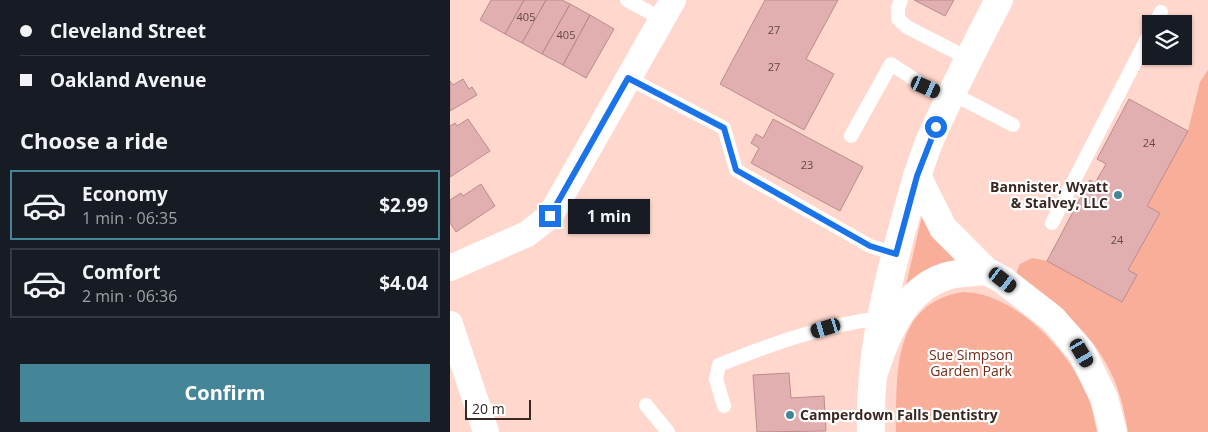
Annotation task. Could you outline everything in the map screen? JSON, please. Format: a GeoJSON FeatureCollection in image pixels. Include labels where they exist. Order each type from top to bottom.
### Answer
{"type":"FeatureCollection","features":[{"type":"Feature","properties":{"kind":"main road"},"geometry":{"type":"LineString","coordinates":[[872,432],[874,373],[881,318],[917,176],[929,141],[950,95],[999,0]]}},
{"type":"Feature","properties":{"kind":"main road"},"geometry":{"type":"LineString","coordinates":[[917,176],[943,228],[986,272],[1003,280],[1053,319],[1082,353],[1104,398],[1113,432]]}},
{"type":"Feature","properties":{"kind":"main road"},"geometry":{"type":"LineString","coordinates":[[874,373],[883,346],[904,309],[924,286],[946,276],[986,272]]}},
{"type":"Feature","properties":{"kind":"street"},"geometry":{"type":"LineString","coordinates":[[450,268],[527,234],[550,216],[667,10]]}},
{"type":"Feature","properties":{"kind":"street"},"geometry":{"type":"LineString","coordinates":[[450,324],[486,432]]}},
{"type":"Feature","properties":{"kind":"lane"},"geometry":{"type":"LineString","coordinates":[[627,0],[667,10]]}},
{"type":"Feature","properties":{"kind":"lane"},"geometry":{"type":"LineString","coordinates":[[901,0],[898,8],[898,19],[907,27],[968,59]]}},
{"type":"Feature","properties":{"kind":"lane"},"geometry":{"type":"LineString","coordinates":[[1052,223],[1142,48]]}},
{"type":"Feature","properties":{"kind":"lane"},"geometry":{"type":"LineString","coordinates":[[851,136],[890,64],[926,87],[950,95],[1013,125]]}},
{"type":"Feature","properties":{"kind":"lane"},"geometry":{"type":"LineString","coordinates":[[628,78],[724,128],[736,170],[870,246],[896,254]]}},
{"type":"Feature","properties":{"kind":"lane"},"geometry":{"type":"LineString","coordinates":[[724,406],[716,380],[719,365],[759,349],[843,323],[881,318]]}},
{"type":"Feature","properties":{"kind":"lane"},"geometry":{"type":"LineString","coordinates":[[646,405],[668,432]]}},
{"type":"Feature","properties":{"kind":"green space"},"geometry":{"type":"Polygon","coordinates":[[[1208,70],[1208,432],[1128,432],[1123,404],[1114,380],[1104,359],[1091,340],[1058,307],[1016,274],[1020,264],[1032,258],[1047,261],[1122,302],[1128,270],[1160,213],[1147,206],[1188,131],[1200,82],[1208,70]]]}},
{"type":"Feature","properties":{"kind":"green space"},"geometry":{"type":"Polygon","coordinates":[[[922,216],[970,266],[928,271],[920,274],[906,285],[922,216]]]}},
{"type":"Feature","properties":{"kind":"green space","name":"Sue Simpson Garden Park"},"geometry":{"type":"Polygon","coordinates":[[[963,292],[982,295],[1001,302],[1019,312],[1036,325],[1065,357],[1077,374],[1086,391],[1097,432],[896,432],[899,366],[903,345],[910,326],[922,311],[939,299],[963,292]]]}},
{"type":"Feature","properties":{"kind":"building"},"geometry":{"type":"Polygon","coordinates":[[[491,0],[524,0],[505,34],[480,20],[491,0]]]}},
{"type":"Feature","properties":{"kind":"building"},"geometry":{"type":"Polygon","coordinates":[[[524,0],[546,0],[522,43],[505,34],[524,0]]]}},
{"type":"Feature","properties":{"kind":"building"},"geometry":{"type":"Polygon","coordinates":[[[546,0],[562,0],[570,4],[542,54],[522,43],[546,0]]]}},
{"type":"Feature","properties":{"kind":"building"},"geometry":{"type":"Polygon","coordinates":[[[765,0],[838,0],[806,59],[834,74],[804,130],[720,84],[765,0]]]}},
{"type":"Feature","properties":{"kind":"building"},"geometry":{"type":"Polygon","coordinates":[[[914,0],[954,0],[945,16],[914,0]]]}},
{"type":"Feature","properties":{"kind":"building"},"geometry":{"type":"Polygon","coordinates":[[[570,4],[590,15],[563,65],[542,54],[570,4]]]}},
{"type":"Feature","properties":{"kind":"building"},"geometry":{"type":"Polygon","coordinates":[[[590,15],[614,29],[586,78],[563,65],[590,15]]]}},
{"type":"Feature","properties":{"kind":"building"},"geometry":{"type":"Polygon","coordinates":[[[463,79],[469,89],[472,87],[477,95],[450,111],[450,81],[453,85],[463,79]]]}},
{"type":"Feature","properties":{"kind":"building","name":"Bannister, Wyatt & Stalvey, LLC"},"geometry":{"type":"Polygon","coordinates":[[[1129,99],[1188,131],[1147,206],[1160,213],[1128,270],[1137,275],[1122,302],[1047,261],[1090,180],[1095,183],[1106,164],[1097,159],[1129,99]]]}},
{"type":"Feature","properties":{"kind":"building"},"geometry":{"type":"Polygon","coordinates":[[[468,119],[490,151],[450,177],[450,126],[455,123],[457,126],[468,119]]]}},
{"type":"Feature","properties":{"kind":"building"},"geometry":{"type":"Polygon","coordinates":[[[773,119],[863,167],[840,211],[751,163],[759,148],[751,143],[756,134],[763,138],[773,119]]]}},
{"type":"Feature","properties":{"kind":"building"},"geometry":{"type":"Polygon","coordinates":[[[481,184],[495,206],[456,232],[450,223],[450,200],[461,193],[463,196],[481,184]]]}},
{"type":"Feature","properties":{"kind":"building","name":"Camperdown Falls Dentistry"},"geometry":{"type":"Polygon","coordinates":[[[789,373],[791,398],[824,396],[826,431],[757,432],[753,375],[789,373]]]}},
{"type":"Feature","properties":{"kind":"place","name":"Bannister, Wyatt & Stalvey, LLC"},"geometry":{"type":"Point","coordinates":[1118,195]}},
{"type":"Feature","properties":{"kind":"place","name":"Camperdown Falls Dentistry"},"geometry":{"type":"Point","coordinates":[790,415]}},
{"type":"Feature","properties":{"kind":"route"},"geometry":{"type":"LineString","coordinates":[[550,216],[628,78],[724,128],[736,170],[870,246],[896,254],[917,176],[936,127]]}}]}
